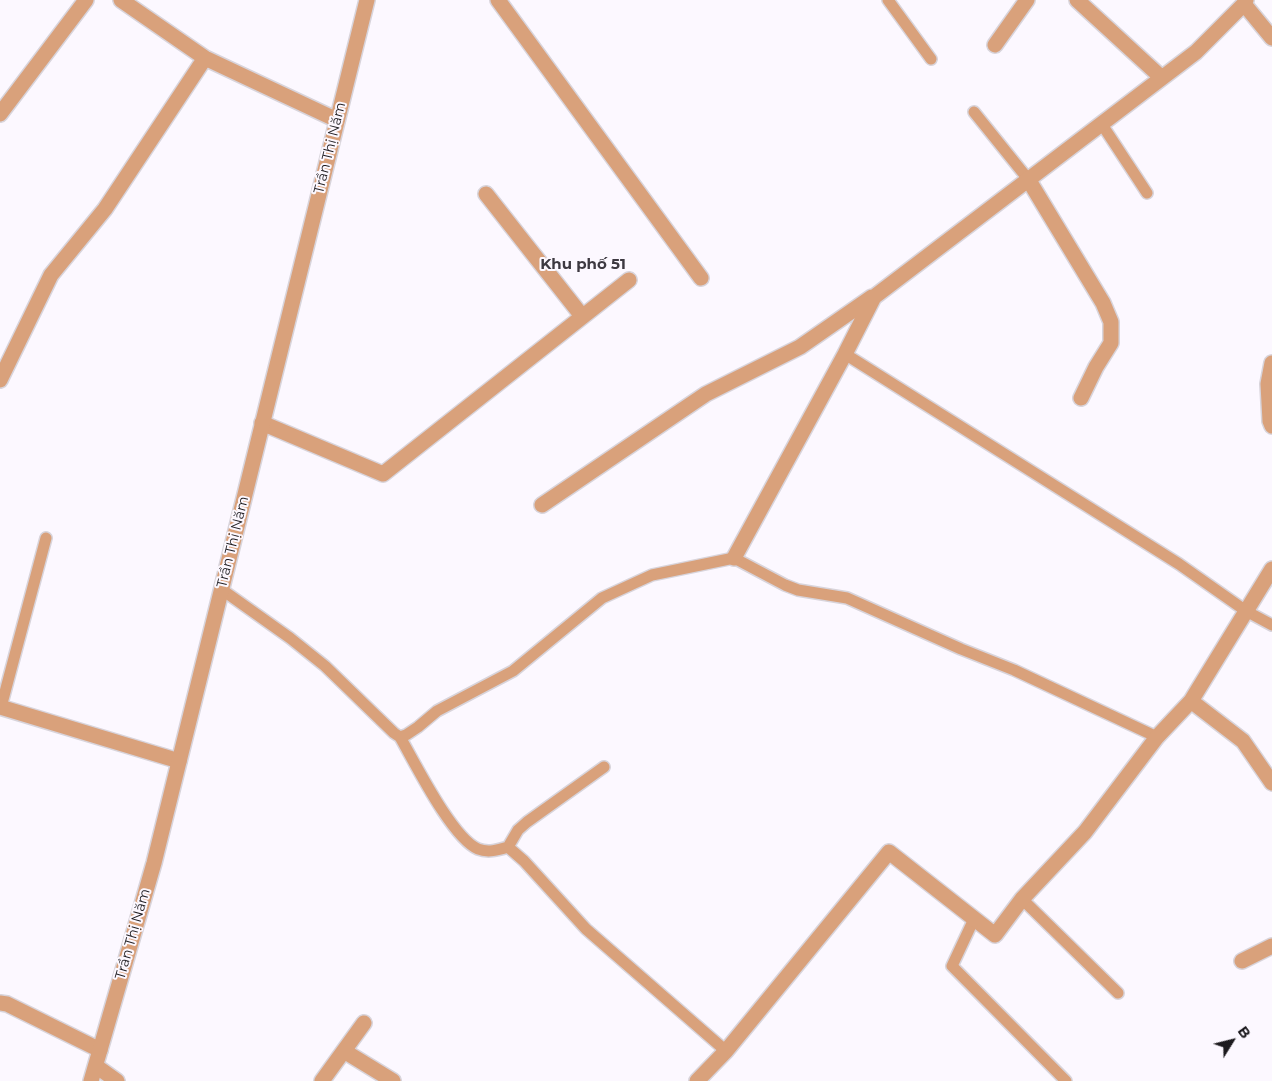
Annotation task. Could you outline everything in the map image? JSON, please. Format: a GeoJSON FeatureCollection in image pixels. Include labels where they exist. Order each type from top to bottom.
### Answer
{"type":"FeatureCollection","features":[{"type":"Feature","properties":{"kind":"street"},"geometry":{"type":"LineString","coordinates":[[0,114],[86,0]]}},
{"type":"Feature","properties":{"kind":"street"},"geometry":{"type":"LineString","coordinates":[[121,0],[205,58],[337,120]]}},
{"type":"Feature","properties":{"kind":"street","name":"Trần Thị Năm"},"geometry":{"type":"LineString","coordinates":[[91,1081],[154,863],[367,0]]}},
{"type":"Feature","properties":{"kind":"street"},"geometry":{"type":"LineString","coordinates":[[498,0],[701,278]]}},
{"type":"Feature","properties":{"kind":"street"},"geometry":{"type":"LineString","coordinates":[[995,45],[1028,0]]}},
{"type":"Feature","properties":{"kind":"street"},"geometry":{"type":"LineString","coordinates":[[1076,0],[1162,78]]}},
{"type":"Feature","properties":{"kind":"street"},"geometry":{"type":"LineString","coordinates":[[542,505],[706,394],[800,347],[874,297],[1196,52],[1245,2],[1272,38]]}},
{"type":"Feature","properties":{"kind":"street"},"geometry":{"type":"LineString","coordinates":[[0,380],[51,275],[105,208],[205,58]]}},
{"type":"Feature","properties":{"kind":"street"},"geometry":{"type":"LineString","coordinates":[[1028,179],[1103,303],[1111,322],[1111,343],[1096,367],[1081,398]]}},
{"type":"Feature","properties":{"kind":"street"},"geometry":{"type":"LineString","coordinates":[[486,194],[582,316]]}},
{"type":"Feature","properties":{"kind":"street"},"geometry":{"type":"LineString","coordinates":[[262,423],[383,474],[629,280]]}},
{"type":"Feature","properties":{"kind":"street"},"geometry":{"type":"LineString","coordinates":[[734,558],[874,297]]}},
{"type":"Feature","properties":{"kind":"street"},"geometry":{"type":"LineString","coordinates":[[1272,363],[1268,384],[1270,421],[1272,426]]}},
{"type":"Feature","properties":{"kind":"street"},"geometry":{"type":"LineString","coordinates":[[697,1081],[726,1051],[889,852],[995,936],[1022,900],[1085,832],[1157,737],[1190,701],[1272,569]]}},
{"type":"Feature","properties":{"kind":"street"},"geometry":{"type":"LineString","coordinates":[[1190,701],[1243,741],[1272,783]]}},
{"type":"Feature","properties":{"kind":"street"},"geometry":{"type":"LineString","coordinates":[[0,707],[179,761]]}},
{"type":"Feature","properties":{"kind":"street"},"geometry":{"type":"LineString","coordinates":[[1242,961],[1272,946]]}},
{"type":"Feature","properties":{"kind":"street"},"geometry":{"type":"LineString","coordinates":[[0,1003],[7,1004],[100,1050]]}},
{"type":"Feature","properties":{"kind":"street"},"geometry":{"type":"LineString","coordinates":[[322,1081],[364,1024]]}},
{"type":"Feature","properties":{"kind":"street"},"geometry":{"type":"LineString","coordinates":[[344,1051],[393,1081]]}},
{"type":"Feature","properties":{"kind":"street"},"geometry":{"type":"LineString","coordinates":[[96,1066],[118,1081]]}},
{"type":"Feature","properties":{"kind":"lane"},"geometry":{"type":"LineString","coordinates":[[888,0],[931,59]]}},
{"type":"Feature","properties":{"kind":"lane"},"geometry":{"type":"LineString","coordinates":[[974,112],[1028,179]]}},
{"type":"Feature","properties":{"kind":"lane"},"geometry":{"type":"LineString","coordinates":[[1101,123],[1147,194]]}},
{"type":"Feature","properties":{"kind":"lane"},"geometry":{"type":"LineString","coordinates":[[845,354],[1180,564],[1246,611],[1272,625]]}},
{"type":"Feature","properties":{"kind":"lane"},"geometry":{"type":"LineString","coordinates":[[0,707],[46,538]]}},
{"type":"Feature","properties":{"kind":"lane"},"geometry":{"type":"LineString","coordinates":[[400,737],[406,736],[437,711],[513,672],[602,598],[652,576],[734,558],[785,586],[847,598],[1014,670],[1157,737]]}},
{"type":"Feature","properties":{"kind":"lane"},"geometry":{"type":"LineString","coordinates":[[221,589],[290,638],[325,666],[400,737],[454,828],[467,843],[479,850],[492,851],[508,847],[518,830],[527,822],[604,767]]}},
{"type":"Feature","properties":{"kind":"lane"},"geometry":{"type":"LineString","coordinates":[[508,847],[524,861],[586,929],[726,1051]]}},
{"type":"Feature","properties":{"kind":"lane"},"geometry":{"type":"LineString","coordinates":[[1022,900],[1118,993]]}},
{"type":"Feature","properties":{"kind":"lane"},"geometry":{"type":"LineString","coordinates":[[974,919],[952,966],[1066,1081]]}},
{"type":"Feature","properties":{"kind":"district","name":"Khu phố 51"},"geometry":{"type":"Point","coordinates":[583,265]}}]}
